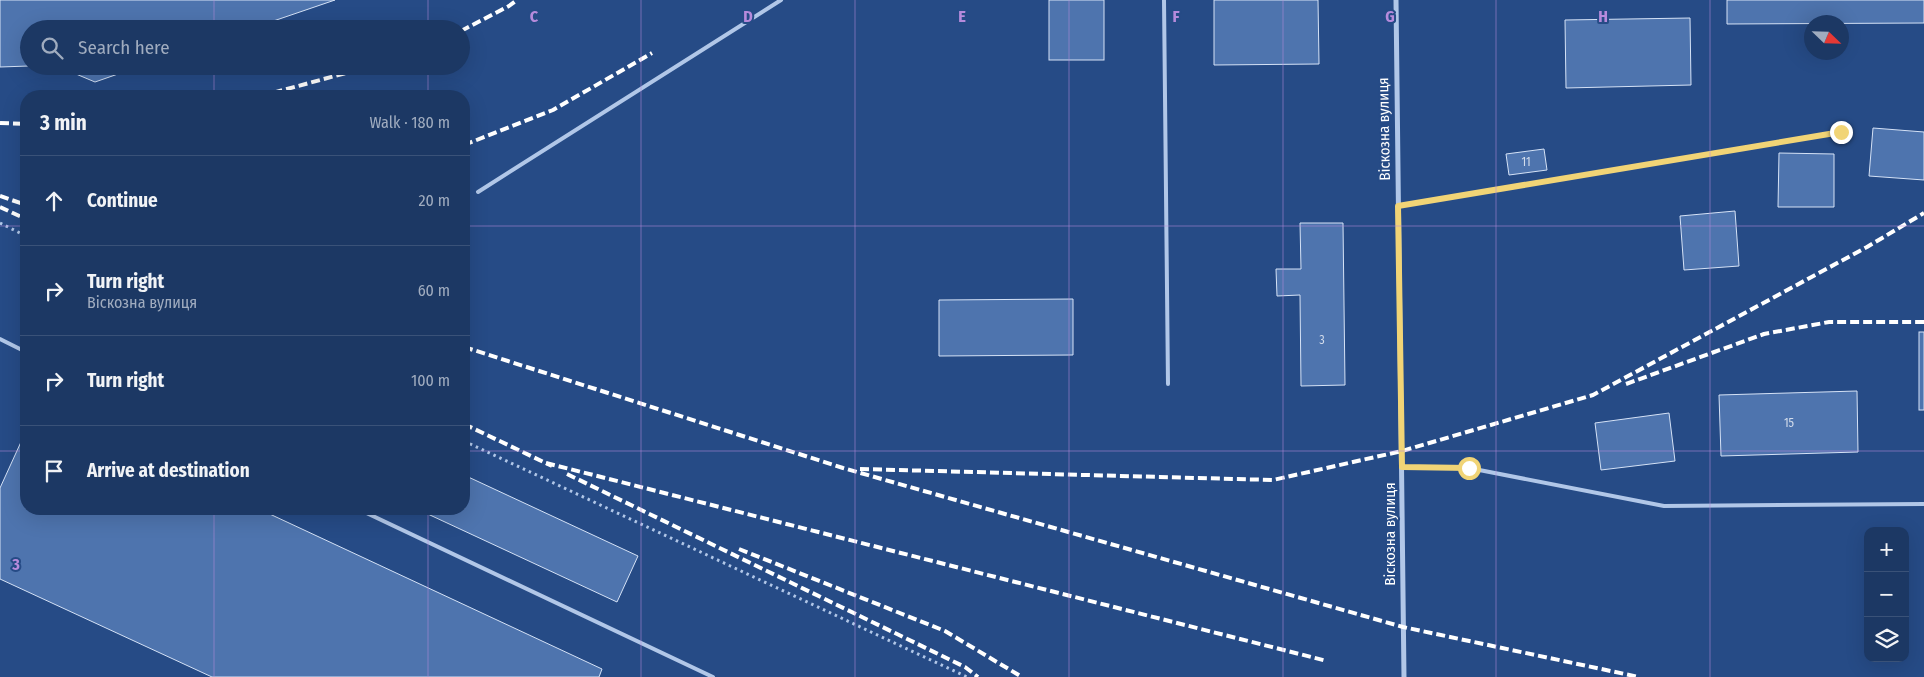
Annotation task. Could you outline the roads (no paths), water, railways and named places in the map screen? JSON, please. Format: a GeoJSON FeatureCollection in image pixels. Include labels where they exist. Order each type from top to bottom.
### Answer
{"type":"FeatureCollection","features":[{"type":"Feature","properties":{"kind":"street","name":"Віскозна вулиця"},"geometry":{"type":"LineString","coordinates":[[1396,0],[1404,677]]}},
{"type":"Feature","properties":{"kind":"lane"},"geometry":{"type":"LineString","coordinates":[[478,192],[781,0]]}},
{"type":"Feature","properties":{"kind":"lane"},"geometry":{"type":"LineString","coordinates":[[1164,0],[1168,384]]}},
{"type":"Feature","properties":{"kind":"lane"},"geometry":{"type":"LineString","coordinates":[[1398,206],[1841,132]]}},
{"type":"Feature","properties":{"kind":"lane"},"geometry":{"type":"LineString","coordinates":[[0,339],[20,349]]}},
{"type":"Feature","properties":{"kind":"lane"},"geometry":{"type":"LineString","coordinates":[[1402,467],[1469,468],[1664,506],[1924,504]]}},
{"type":"Feature","properties":{"kind":"lane"},"geometry":{"type":"LineString","coordinates":[[371,515],[713,677]]}},
{"type":"Feature","properties":{"kind":"railway"},"geometry":{"type":"LineString","coordinates":[[470,26],[517,0]]}},
{"type":"Feature","properties":{"kind":"railway"},"geometry":{"type":"LineString","coordinates":[[470,143],[553,110],[652,53]]}},
{"type":"Feature","properties":{"kind":"railway"},"geometry":{"type":"LineString","coordinates":[[283,90],[339,75]]}},
{"type":"Feature","properties":{"kind":"railway"},"geometry":{"type":"LineString","coordinates":[[0,123],[20,124]]}},
{"type":"Feature","properties":{"kind":"railway"},"geometry":{"type":"LineString","coordinates":[[0,196],[20,203]]}},
{"type":"Feature","properties":{"kind":"railway"},"geometry":{"type":"LineString","coordinates":[[0,207],[20,216]]}},
{"type":"Feature","properties":{"kind":"railway"},"geometry":{"type":"LineString","coordinates":[[860,469],[1273,480],[1402,451],[1593,395],[1867,247],[1924,213]]}},
{"type":"Feature","properties":{"kind":"railway"},"geometry":{"type":"LineString","coordinates":[[1626,384],[1764,334],[1829,322],[1924,322]]}},
{"type":"Feature","properties":{"kind":"railway"},"geometry":{"type":"LineString","coordinates":[[470,349],[843,468],[1403,627],[1639,677]]}},
{"type":"Feature","properties":{"kind":"railway"},"geometry":{"type":"LineString","coordinates":[[470,427],[552,466]]}},
{"type":"Feature","properties":{"kind":"railway"},"geometry":{"type":"LineString","coordinates":[[546,463],[1327,661]]}},
{"type":"Feature","properties":{"kind":"railway"},"geometry":{"type":"LineString","coordinates":[[567,474],[965,667],[978,677]]}},
{"type":"Feature","properties":{"kind":"railway"},"geometry":{"type":"LineString","coordinates":[[739,549],[945,631],[1022,677]]}}]}
